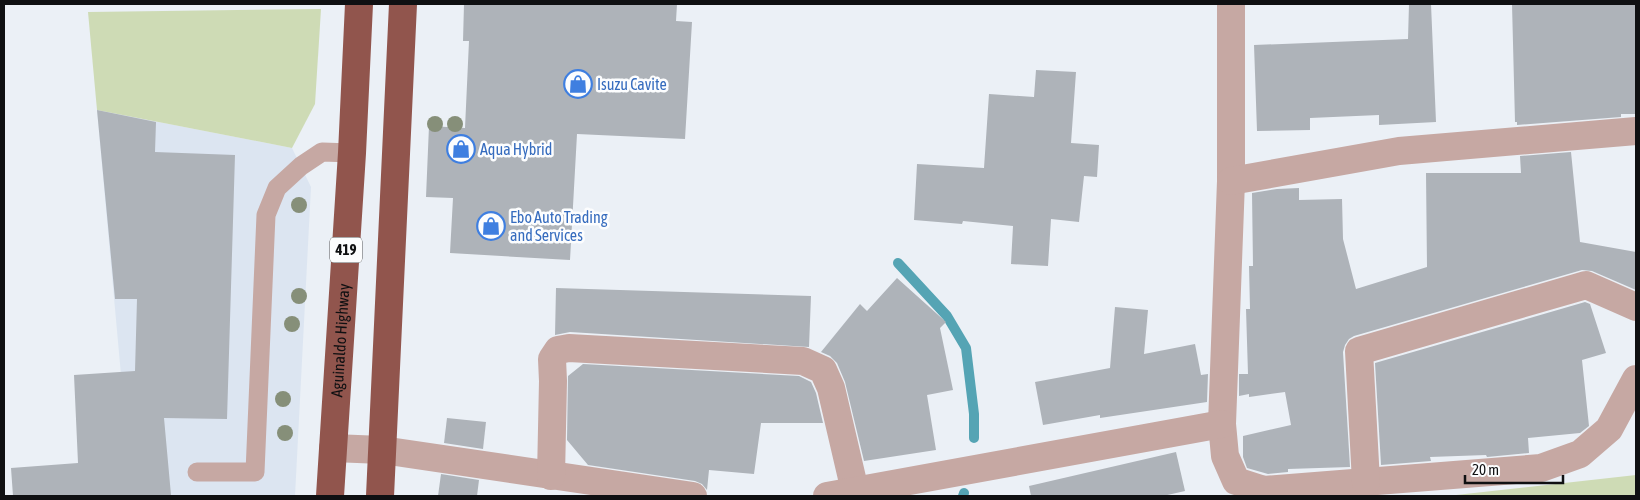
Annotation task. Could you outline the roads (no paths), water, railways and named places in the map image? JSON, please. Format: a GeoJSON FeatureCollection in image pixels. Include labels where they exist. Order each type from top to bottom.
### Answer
{"type":"FeatureCollection","features":[{"type":"Feature","properties":{"kind":"highway","name":"Aguinaldo Highway"},"geometry":{"type":"LineString","coordinates":[[330,496],[352,154],[359,4]]}},
{"type":"Feature","properties":{"kind":"highway"},"geometry":{"type":"LineString","coordinates":[[380,496],[403,4]]}},
{"type":"Feature","properties":{"kind":"street"},"geometry":{"type":"LineString","coordinates":[[1231,4],[1230,180],[1222,424],[1225,456],[1236,480],[1264,490],[1541,468],[1580,454],[1609,429],[1636,379]]}},
{"type":"Feature","properties":{"kind":"street"},"geometry":{"type":"LineString","coordinates":[[1230,180],[1399,151],[1636,131]]}},
{"type":"Feature","properties":{"kind":"street"},"geometry":{"type":"LineString","coordinates":[[1366,482],[1358,351],[1586,285],[1636,307]]}},
{"type":"Feature","properties":{"kind":"street"},"geometry":{"type":"LineString","coordinates":[[551,476],[552,359],[558,350],[569,348],[803,361],[823,370],[831,388],[855,491]]}},
{"type":"Feature","properties":{"kind":"street"},"geometry":{"type":"LineString","coordinates":[[826,496],[1222,424]]}},
{"type":"Feature","properties":{"kind":"street"},"geometry":{"type":"LineString","coordinates":[[333,448],[382,450],[693,496]]}},
{"type":"Feature","properties":{"kind":"lane"},"geometry":{"type":"LineString","coordinates":[[197,472],[255,472],[266,215],[278,188],[301,166],[322,152],[352,154]]}},
{"type":"Feature","properties":{"kind":"waterway"},"geometry":{"type":"LineString","coordinates":[[898,263],[947,316],[966,348],[974,414],[974,438]]}},
{"type":"Feature","properties":{"kind":"place","name":"Isuzu Cavite"},"geometry":{"type":"Point","coordinates":[578,84]}},
{"type":"Feature","properties":{"kind":"place","name":"Aqua Hybrid"},"geometry":{"type":"Point","coordinates":[461,149]}},
{"type":"Feature","properties":{"kind":"place","name":"Ebo Auto Trading and Services"},"geometry":{"type":"Point","coordinates":[491,226]}}]}
